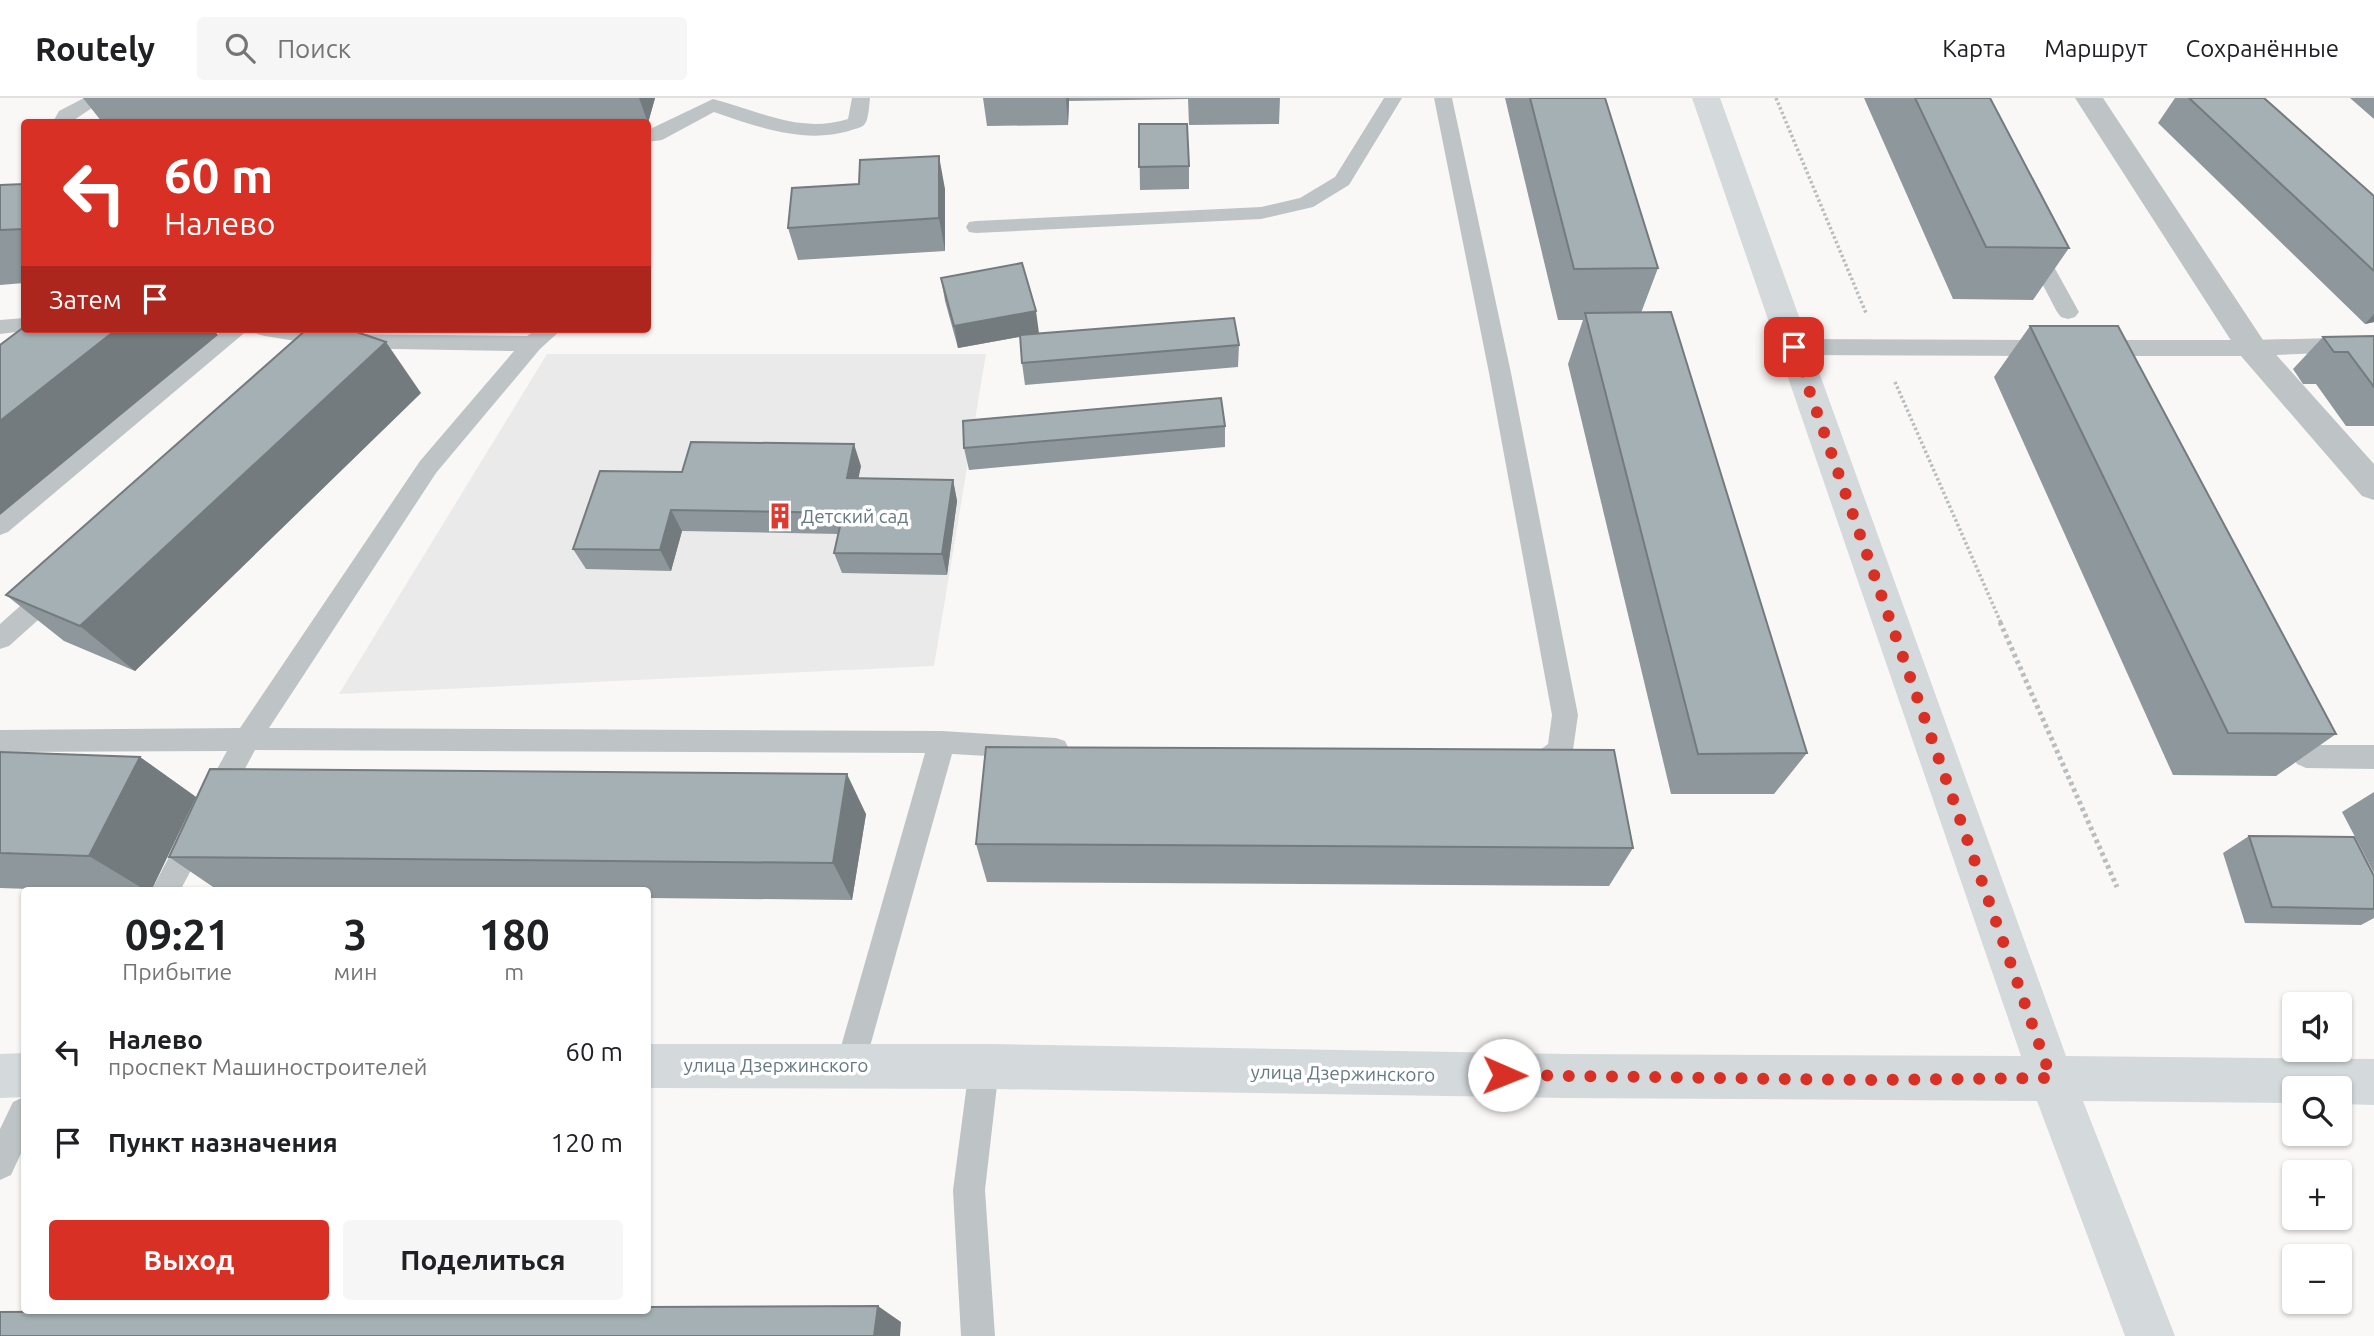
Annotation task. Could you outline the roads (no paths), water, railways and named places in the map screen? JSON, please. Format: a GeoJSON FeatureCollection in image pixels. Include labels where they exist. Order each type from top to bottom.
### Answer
{"type":"FeatureCollection","features":[{"type":"Feature","properties":{"kind":"main road"},"geometry":{"type":"LineString","coordinates":[[1706,98],[2051,1078],[2150,1336]]}},
{"type":"Feature","properties":{"kind":"main road","name":"улица Дзержинского"},"geometry":{"type":"LineString","coordinates":[[651,1066],[851,1064],[1860,1080],[2051,1078],[2374,1082]]}},
{"type":"Feature","properties":{"kind":"main road"},"geometry":{"type":"LineString","coordinates":[[0,1076],[21,1075]]}},
{"type":"Feature","properties":{"kind":"street"},"geometry":{"type":"LineString","coordinates":[[2089,98],[2252,348],[2374,487]]}},
{"type":"Feature","properties":{"kind":"lane"},"geometry":{"type":"LineString","coordinates":[[64,119],[66,115],[98,98]]}},
{"type":"Feature","properties":{"kind":"lane"},"geometry":{"type":"LineString","coordinates":[[651,136],[714,101],[769,126],[819,131],[839,129],[857,122],[861,98]]}},
{"type":"Feature","properties":{"kind":"lane"},"geometry":{"type":"LineString","coordinates":[[976,227],[1261,213],[1306,203],[1342,181],[1393,98]]}},
{"type":"Feature","properties":{"kind":"lane"},"geometry":{"type":"LineString","coordinates":[[1443,98],[1500,373],[1565,715],[1560,750],[1527,776],[1513,775]]}},
{"type":"Feature","properties":{"kind":"lane"},"geometry":{"type":"LineString","coordinates":[[2024,229],[2101,372]]}},
{"type":"Feature","properties":{"kind":"lane"},"geometry":{"type":"LineString","coordinates":[[0,327],[21,325]]}},
{"type":"Feature","properties":{"kind":"lane"},"geometry":{"type":"LineString","coordinates":[[1794,347],[1880,348],[2078,330],[2252,348],[2374,344]]}},
{"type":"Feature","properties":{"kind":"lane"},"geometry":{"type":"LineString","coordinates":[[0,526],[233,333]]}},
{"type":"Feature","properties":{"kind":"lane"},"geometry":{"type":"LineString","coordinates":[[289,333],[338,341],[532,344]]}},
{"type":"Feature","properties":{"kind":"lane"},"geometry":{"type":"LineString","coordinates":[[167,887],[247,739],[428,467],[532,344],[546,333]]}},
{"type":"Feature","properties":{"kind":"lane"},"geometry":{"type":"LineString","coordinates":[[317,359],[338,341]]}},
{"type":"Feature","properties":{"kind":"lane"},"geometry":{"type":"LineString","coordinates":[[0,639],[72,576]]}},
{"type":"Feature","properties":{"kind":"lane"},"geometry":{"type":"LineString","coordinates":[[2281,708],[2306,756],[2374,757]]}},
{"type":"Feature","properties":{"kind":"lane"},"geometry":{"type":"LineString","coordinates":[[0,741],[247,739],[942,742],[1081,750]]}},
{"type":"Feature","properties":{"kind":"lane"},"geometry":{"type":"LineString","coordinates":[[851,1064],[942,742]]}},
{"type":"Feature","properties":{"kind":"lane"},"geometry":{"type":"LineString","coordinates":[[978,1336],[969,1190],[984,1068]]}},
{"type":"Feature","properties":{"kind":"lane"},"geometry":{"type":"LineString","coordinates":[[0,1164],[21,1119]]}},
{"type":"Feature","properties":{"kind":"place","name":"Детский сад"},"geometry":{"type":"Point","coordinates":[780,516]}}]}
